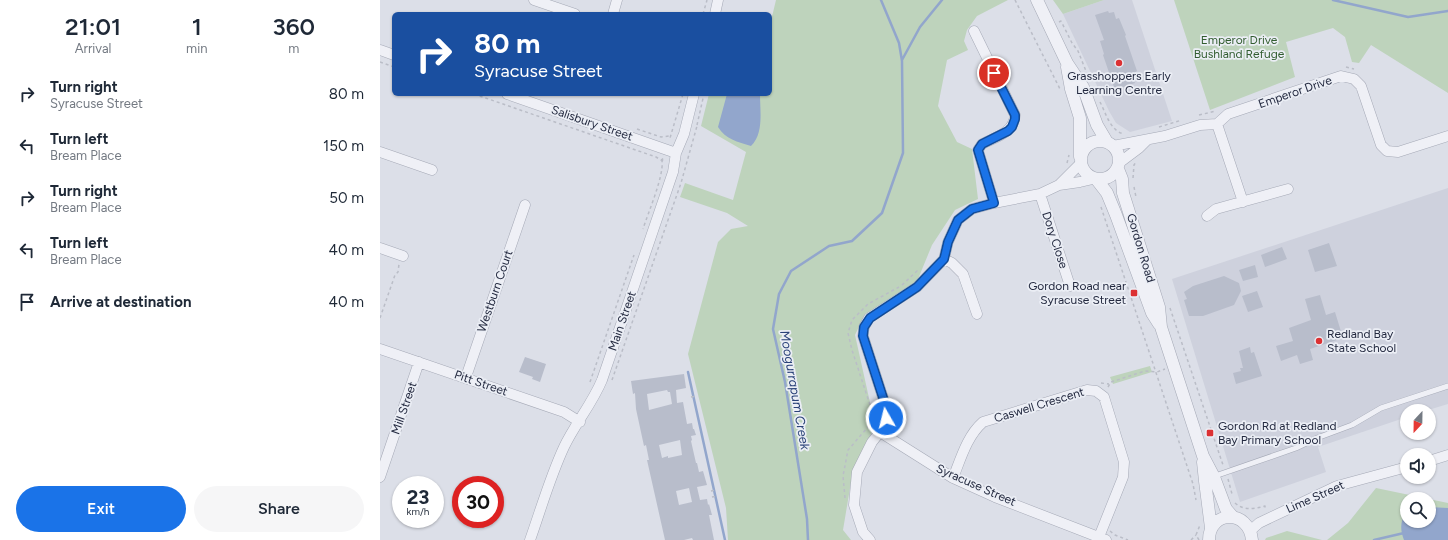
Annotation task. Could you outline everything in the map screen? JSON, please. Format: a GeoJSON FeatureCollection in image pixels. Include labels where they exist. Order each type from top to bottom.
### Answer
{"type":"FeatureCollection","features":[{"type":"Feature","properties":{"kind":"street"},"geometry":{"type":"LineString","coordinates":[[534,0],[570,12]]}},
{"type":"Feature","properties":{"kind":"street"},"geometry":{"type":"LineString","coordinates":[[614,12],[617,0]]}},
{"type":"Feature","properties":{"kind":"street"},"geometry":{"type":"LineString","coordinates":[[715,12],[718,0]]}},
{"type":"Feature","properties":{"kind":"street"},"geometry":{"type":"LineString","coordinates":[[1037,0],[1067,64],[1083,88],[1094,118],[1110,144],[1117,150],[1119,166]]}},
{"type":"Feature","properties":{"kind":"street"},"geometry":{"type":"LineString","coordinates":[[974,31],[1015,115],[1014,124],[1008,131],[982,144],[978,150],[994,203]]}},
{"type":"Feature","properties":{"kind":"street"},"geometry":{"type":"LineString","coordinates":[[380,50],[392,54]]}},
{"type":"Feature","properties":{"kind":"street"},"geometry":{"type":"LineString","coordinates":[[1067,64],[1071,89],[1080,118],[1080,161],[1084,172],[1095,179]]}},
{"type":"Feature","properties":{"kind":"street","name":"Emperor Drive"},"geometry":{"type":"LineString","coordinates":[[1218,124],[1228,114],[1341,76],[1354,79],[1361,86],[1381,145],[1387,151],[1398,152],[1448,136]]}},
{"type":"Feature","properties":{"kind":"street","name":"Salisbury Street"},"geometry":{"type":"LineString","coordinates":[[513,96],[676,153]]}},
{"type":"Feature","properties":{"kind":"street","name":"Main Street"},"geometry":{"type":"LineString","coordinates":[[530,540],[556,464],[565,445],[597,392],[602,380],[673,172],[676,153],[684,134],[694,96]]}},
{"type":"Feature","properties":{"kind":"street"},"geometry":{"type":"LineString","coordinates":[[1060,185],[1080,161],[1085,148],[1096,141],[1110,144],[1147,140],[1200,125],[1218,124],[1243,202]]}},
{"type":"Feature","properties":{"kind":"street"},"geometry":{"type":"LineString","coordinates":[[870,540],[863,532],[854,505],[857,472],[872,442],[880,432],[886,418],[887,410],[863,336],[864,327],[870,318],[917,287],[944,259],[948,242],[958,220],[972,209],[1040,194],[1060,185],[1109,178],[1114,174],[1119,166],[1147,140]]}},
{"type":"Feature","properties":{"kind":"street"},"geometry":{"type":"LineString","coordinates":[[380,152],[432,170]]}},
{"type":"Feature","properties":{"kind":"street","name":"Gordon Road"},"geometry":{"type":"LineString","coordinates":[[1119,166],[1123,193],[1159,307],[1161,327],[1203,456],[1214,477],[1226,509],[1233,517],[1244,522],[1251,535]]}},
{"type":"Feature","properties":{"kind":"street","name":"Gordon Road"},"geometry":{"type":"LineString","coordinates":[[1095,179],[1107,193],[1152,313],[1161,327]]}},
{"type":"Feature","properties":{"kind":"street"},"geometry":{"type":"LineString","coordinates":[[1206,216],[1216,210],[1288,189]]}},
{"type":"Feature","properties":{"kind":"street","name":"Dory Close"},"geometry":{"type":"LineString","coordinates":[[1040,194],[1070,286]]}},
{"type":"Feature","properties":{"kind":"street","name":"Westburn Court"},"geometry":{"type":"LineString","coordinates":[[466,378],[525,205]]}},
{"type":"Feature","properties":{"kind":"street"},"geometry":{"type":"LineString","coordinates":[[380,248],[402,255]]}},
{"type":"Feature","properties":{"kind":"street"},"geometry":{"type":"LineString","coordinates":[[944,259],[952,263],[963,274],[977,314]]}},
{"type":"Feature","properties":{"kind":"street","name":"Pitt Street"},"geometry":{"type":"LineString","coordinates":[[380,349],[564,412],[580,422]]}},
{"type":"Feature","properties":{"kind":"street","name":"Mill Street"},"geometry":{"type":"LineString","coordinates":[[380,477],[419,362]]}},
{"type":"Feature","properties":{"kind":"street","name":"Caswell Crescent"},"geometry":{"type":"LineString","coordinates":[[953,478],[970,436],[983,422],[1087,390],[1096,391],[1104,397]]}},
{"type":"Feature","properties":{"kind":"street"},"geometry":{"type":"LineString","coordinates":[[1104,397],[1124,462],[1123,477],[1104,536]]}},
{"type":"Feature","properties":{"kind":"street","name":"Syracuse Street"},"geometry":{"type":"LineString","coordinates":[[880,432],[953,478],[995,497],[1104,536]]}},
{"type":"Feature","properties":{"kind":"street"},"geometry":{"type":"LineString","coordinates":[[1436,458],[1448,455]]}},
{"type":"Feature","properties":{"kind":"street","name":"Gordon Road"},"geometry":{"type":"LineString","coordinates":[[1203,456],[1206,535]]}},
{"type":"Feature","properties":{"kind":"street","name":"Lime Street"},"geometry":{"type":"LineString","coordinates":[[1251,535],[1259,523],[1337,486],[1400,469]]}},
{"type":"Feature","properties":{"kind":"street"},"geometry":{"type":"LineString","coordinates":[[1206,535],[1221,519],[1233,517]]}},
{"type":"Feature","properties":{"kind":"lane"},"geometry":{"type":"LineString","coordinates":[[1214,477],[1296,448],[1317,438],[1352,425],[1381,408],[1448,386]]}},
{"type":"Feature","properties":{"kind":"path"},"geometry":{"type":"LineString","coordinates":[[704,12],[707,0]]}},
{"type":"Feature","properties":{"kind":"path"},"geometry":{"type":"LineString","coordinates":[[1015,0],[1062,93]]}},
{"type":"Feature","properties":{"kind":"path"},"geometry":{"type":"LineString","coordinates":[[1049,24],[1061,22],[1078,51],[1086,71]]}},
{"type":"Feature","properties":{"kind":"path"},"geometry":{"type":"LineString","coordinates":[[380,62],[392,66]]}},
{"type":"Feature","properties":{"kind":"path"},"geometry":{"type":"LineString","coordinates":[[1341,67],[1350,67],[1356,70]]}},
{"type":"Feature","properties":{"kind":"path"},"geometry":{"type":"LineString","coordinates":[[480,96],[661,160],[664,158],[662,161],[663,166],[643,230]]}},
{"type":"Feature","properties":{"kind":"path"},"geometry":{"type":"LineString","coordinates":[[633,128],[662,137],[669,136],[670,138],[682,96]]}},
{"type":"Feature","properties":{"kind":"path"},"geometry":{"type":"LineString","coordinates":[[1098,98],[1111,125],[1117,132],[1129,135]]}},
{"type":"Feature","properties":{"kind":"path"},"geometry":{"type":"LineString","coordinates":[[1194,117],[1211,113],[1219,109]]}},
{"type":"Feature","properties":{"kind":"path"},"geometry":{"type":"LineString","coordinates":[[1153,129],[1188,118]]}},
{"type":"Feature","properties":{"kind":"path"},"geometry":{"type":"LineString","coordinates":[[1067,164],[1069,152]]}},
{"type":"Feature","properties":{"kind":"path"},"geometry":{"type":"LineString","coordinates":[[1133,180],[1134,165],[1138,158]]}},
{"type":"Feature","properties":{"kind":"path"},"geometry":{"type":"LineString","coordinates":[[1133,186],[1137,200]]}},
{"type":"Feature","properties":{"kind":"path"},"geometry":{"type":"LineString","coordinates":[[1100,203],[1157,372],[1193,484],[1197,504]]}},
{"type":"Feature","properties":{"kind":"path"},"geometry":{"type":"LineString","coordinates":[[589,386],[636,250]]}},
{"type":"Feature","properties":{"kind":"path"},"geometry":{"type":"LineString","coordinates":[[380,318],[394,275],[398,272],[402,255]]}},
{"type":"Feature","properties":{"kind":"path"},"geometry":{"type":"LineString","coordinates":[[845,498],[843,476],[848,450],[868,427],[872,411],[848,333],[852,320],[868,304],[902,285],[917,271],[922,274]]}},
{"type":"Feature","properties":{"kind":"path"},"geometry":{"type":"LineString","coordinates":[[1169,304],[1236,504],[1248,509],[1265,506],[1266,520]]}},
{"type":"Feature","properties":{"kind":"path"},"geometry":{"type":"LineString","coordinates":[[1104,397],[1112,382],[1145,371],[1157,372]]}},
{"type":"Feature","properties":{"kind":"path"},"geometry":{"type":"LineString","coordinates":[[691,397],[696,396]]}},
{"type":"Feature","properties":{"kind":"path"},"geometry":{"type":"LineString","coordinates":[[711,491],[716,490]]}},
{"type":"Feature","properties":{"kind":"path"},"geometry":{"type":"LineString","coordinates":[[712,497],[717,496]]}},
{"type":"Feature","properties":{"kind":"path"},"geometry":{"type":"LineString","coordinates":[[1191,540],[1196,535],[1200,527],[1200,522]]}},
{"type":"Feature","properties":{"kind":"path"},"geometry":{"type":"LineString","coordinates":[[1104,536],[1115,535],[1128,540]]}},
{"type":"Feature","properties":{"kind":"path"},"geometry":{"type":"LineString","coordinates":[[1196,535],[1206,535]]}},
{"type":"Feature","properties":{"kind":"shaded area","name":"Grasshoppers Early Learning Centre"},"geometry":{"type":"Polygon","coordinates":[[[1104,0],[1132,0],[1172,121],[1130,132],[1116,123],[1109,111],[1063,14],[1104,0]]]}},
{"type":"Feature","properties":{"kind":"shaded area","name":"Redland Bay State School"},"geometry":{"type":"Polygon","coordinates":[[[1448,188],[1448,404],[1436,408],[1436,404],[1400,404],[1400,419],[1318,447],[1326,472],[1240,502],[1172,279],[1448,188]]]}},
{"type":"Feature","properties":{"kind":"green space"},"geometry":{"type":"Polygon","coordinates":[[[776,0],[1008,0],[977,16],[967,30],[964,41],[968,50],[947,60],[938,106],[957,142],[972,149],[978,199],[955,210],[932,245],[916,284],[864,316],[855,335],[875,425],[852,476],[843,530],[851,540],[728,540],[726,508],[688,354],[718,242],[731,229],[748,226],[727,213],[680,197],[685,183],[733,200],[746,152],[701,126],[708,96],[772,96],[772,17],[776,0]]]}},
{"type":"Feature","properties":{"kind":"green space"},"geometry":{"type":"Polygon","coordinates":[[[1053,0],[1104,0],[1063,14],[1053,0]]]}},
{"type":"Feature","properties":{"kind":"green space","name":"Emperor Drive Bushland Refuge"},"geometry":{"type":"Polygon","coordinates":[[[1174,0],[1448,0],[1448,93],[1371,45],[1359,63],[1352,62],[1345,37],[1333,28],[1286,42],[1295,77],[1210,110],[1174,0]]]}},
{"type":"Feature","properties":{"kind":"green space"},"geometry":{"type":"Polygon","coordinates":[[[1150,366],[1152,372],[1113,384],[1110,377],[1150,366]]]}},
{"type":"Feature","properties":{"kind":"green space"},"geometry":{"type":"Polygon","coordinates":[[[1376,488],[1400,493],[1400,528],[1436,528],[1436,500],[1448,503],[1448,540],[1327,540],[1348,523],[1376,488]]]}},
{"type":"Feature","properties":{"kind":"green space"},"geometry":{"type":"Polygon","coordinates":[[[1287,531],[1322,540],[1265,540],[1266,538],[1287,531]]]}},
{"type":"Feature","properties":{"kind":"water"},"geometry":{"type":"Polygon","coordinates":[[[726,96],[760,96],[760,129],[751,146],[728,137],[718,127],[726,96]]]}},
{"type":"Feature","properties":{"kind":"water"},"geometry":{"type":"Polygon","coordinates":[[[1436,507],[1448,508],[1448,540],[1404,540],[1401,528],[1436,528],[1436,507]]]}},
{"type":"Feature","properties":{"kind":"building"},"geometry":{"type":"Polygon","coordinates":[[[1108,11],[1109,13],[1114,12],[1116,19],[1119,18],[1137,71],[1134,73],[1136,76],[1133,77],[1135,83],[1115,90],[1103,55],[1100,41],[1104,40],[1095,15],[1108,11]]]}},
{"type":"Feature","properties":{"kind":"building"},"geometry":{"type":"Polygon","coordinates":[[[1329,243],[1337,266],[1315,272],[1308,250],[1329,243]]]}},
{"type":"Feature","properties":{"kind":"building"},"geometry":{"type":"Polygon","coordinates":[[[1282,247],[1287,259],[1265,267],[1261,255],[1282,247]]]}},
{"type":"Feature","properties":{"kind":"building"},"geometry":{"type":"Polygon","coordinates":[[[1255,265],[1258,277],[1243,281],[1239,270],[1255,265]]]}},
{"type":"Feature","properties":{"kind":"building"},"geometry":{"type":"Polygon","coordinates":[[[1224,276],[1239,283],[1241,291],[1234,305],[1203,316],[1189,316],[1184,300],[1187,299],[1184,292],[1193,286],[1224,276]]]}},
{"type":"Feature","properties":{"kind":"building"},"geometry":{"type":"Polygon","coordinates":[[[1257,291],[1263,307],[1248,312],[1242,296],[1257,291]]]}},
{"type":"Feature","properties":{"kind":"building"},"geometry":{"type":"Polygon","coordinates":[[[1320,295],[1326,315],[1335,312],[1343,338],[1310,349],[1313,360],[1300,364],[1297,355],[1281,361],[1276,346],[1293,341],[1289,328],[1311,320],[1305,299],[1320,295]]]}},
{"type":"Feature","properties":{"kind":"building"},"geometry":{"type":"Polygon","coordinates":[[[1250,347],[1251,353],[1254,352],[1262,376],[1236,384],[1233,373],[1241,371],[1240,368],[1243,368],[1239,351],[1250,347]]]}},
{"type":"Feature","properties":{"kind":"building"},"geometry":{"type":"Polygon","coordinates":[[[525,357],[546,364],[540,382],[532,379],[533,377],[519,372],[525,357]]]}},
{"type":"Feature","properties":{"kind":"building"},"geometry":{"type":"Polygon","coordinates":[[[684,374],[686,388],[676,390],[677,403],[683,402],[687,424],[692,423],[696,435],[691,436],[691,441],[699,472],[703,471],[707,485],[697,487],[700,500],[707,499],[708,505],[709,504],[712,515],[709,515],[714,540],[693,540],[692,538],[684,540],[665,540],[647,460],[649,460],[646,445],[644,446],[636,409],[635,393],[633,394],[631,381],[684,374]],[[667,390],[647,394],[649,410],[672,404],[670,392],[667,390]],[[680,440],[659,445],[662,458],[682,455],[680,440]],[[689,488],[676,491],[679,505],[692,502],[689,488]]]}},
{"type":"Feature","properties":{"kind":"waterway","name":"Moogurrapum Creek"},"geometry":{"type":"LineString","coordinates":[[808,540],[807,519],[785,382],[773,329],[779,294],[791,271],[829,246],[852,241],[882,213],[903,153],[902,61],[899,43],[881,0]]}},
{"type":"Feature","properties":{"kind":"waterway","name":"Moogurrapum Creek"},"geometry":{"type":"LineString","coordinates":[[902,60],[920,27],[942,0]]}},
{"type":"Feature","properties":{"kind":"waterway"},"geometry":{"type":"LineString","coordinates":[[1333,0],[1408,17],[1448,11]]}},
{"type":"Feature","properties":{"kind":"waterway"},"geometry":{"type":"LineString","coordinates":[[688,372],[725,540]]}},
{"type":"Feature","properties":{"kind":"waterway"},"geometry":{"type":"LineString","coordinates":[[1374,540],[1404,533]]}},
{"type":"Feature","properties":{"kind":"place","name":"Grasshoppers Early Learning Centre"},"geometry":{"type":"Point","coordinates":[1119,63]}},
{"type":"Feature","properties":{"kind":"place","name":"Gordon Road near Syracuse Street"},"geometry":{"type":"Point","coordinates":[1134,293]}},
{"type":"Feature","properties":{"kind":"place","name":"Redland Bay State School"},"geometry":{"type":"Point","coordinates":[1319,341]}},
{"type":"Feature","properties":{"kind":"place","name":"Gordon Rd at Redland Bay Primary School"},"geometry":{"type":"Point","coordinates":[1210,433]}},
{"type":"Feature","properties":{"kind":"route"},"geometry":{"type":"LineString","coordinates":[[886,418],[887,410],[863,336],[864,327],[870,318],[917,287],[944,259],[948,242],[958,220],[972,209],[994,203],[978,150],[980,145],[1008,131],[1014,124],[1015,119],[1015,115],[994,73]]}}]}
